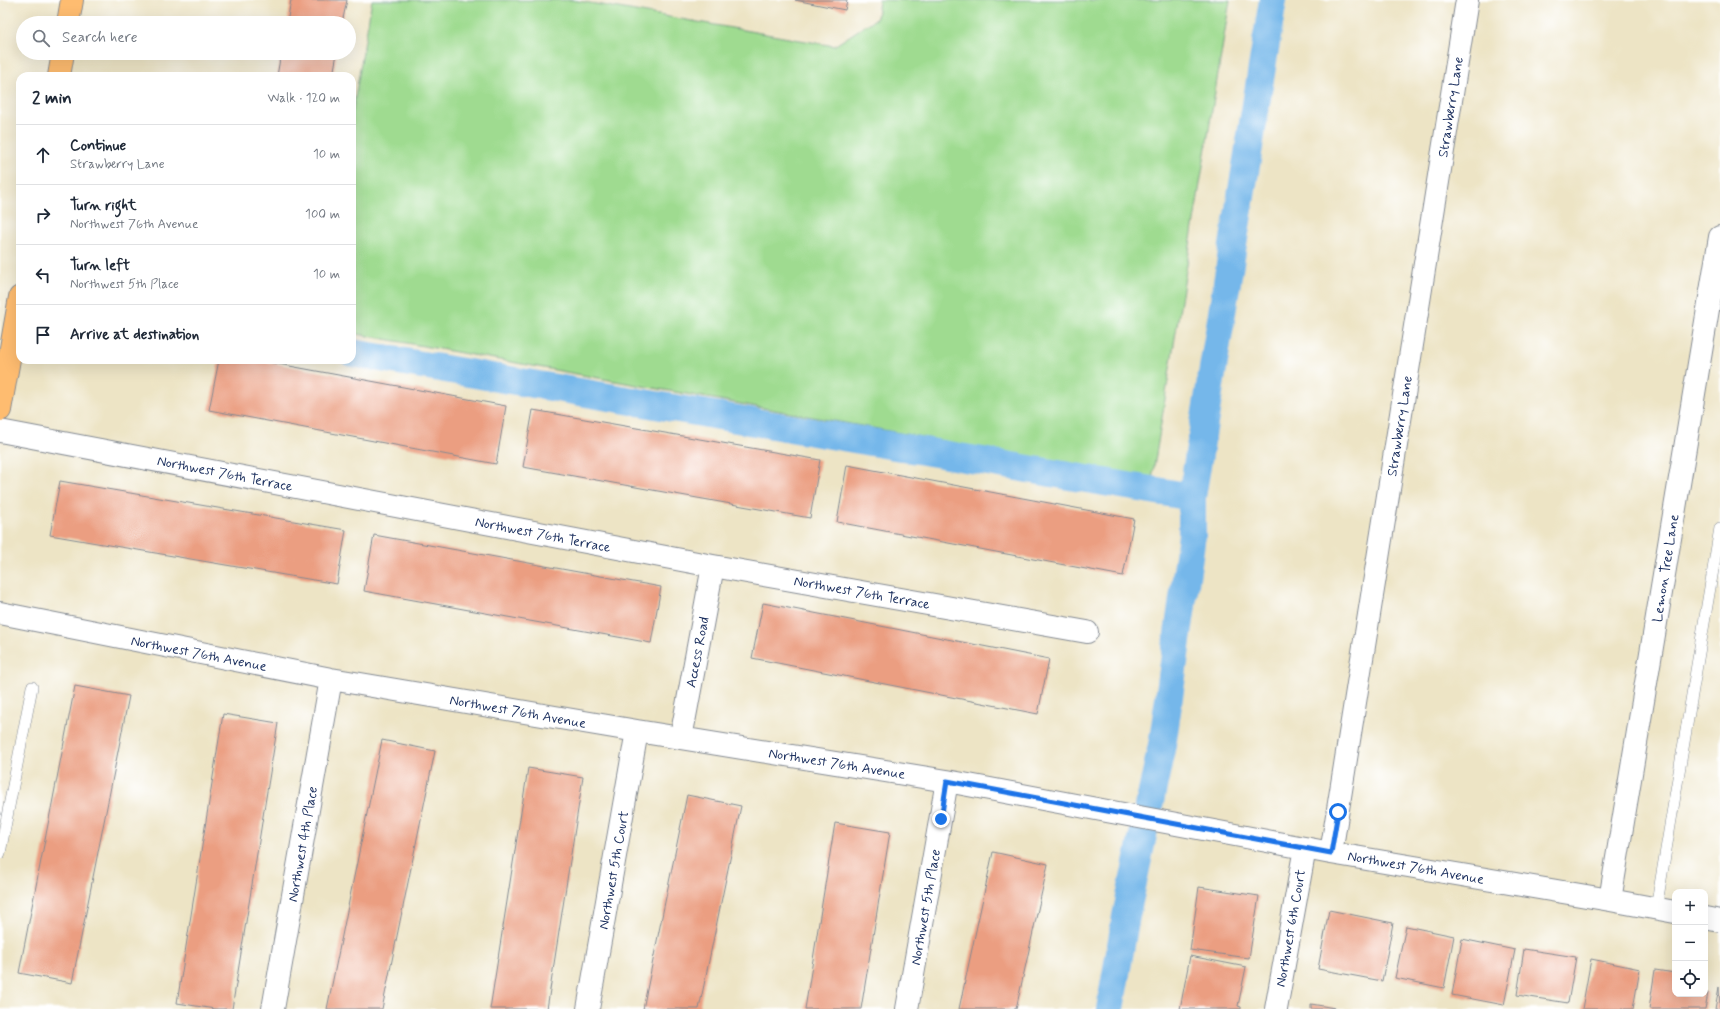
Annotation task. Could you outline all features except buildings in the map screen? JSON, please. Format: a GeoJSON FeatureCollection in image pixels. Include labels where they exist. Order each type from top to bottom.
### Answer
{"type":"FeatureCollection","features":[{"type":"Feature","properties":{"kind":"main road"},"geometry":{"type":"LineString","coordinates":[[69,16],[72,0]]}},
{"type":"Feature","properties":{"kind":"main road"},"geometry":{"type":"LineString","coordinates":[[60,72],[62,60]]}},
{"type":"Feature","properties":{"kind":"main road"},"geometry":{"type":"LineString","coordinates":[[0,410],[16,320]]}},
{"type":"Feature","properties":{"kind":"street","name":"Strawberry Lane"},"geometry":{"type":"LineString","coordinates":[[1331,853],[1467,0]]}},
{"type":"Feature","properties":{"kind":"street","name":"Lemon Tree Lane"},"geometry":{"type":"LineString","coordinates":[[1610,900],[1720,237]]}},
{"type":"Feature","properties":{"kind":"street","name":"Northwest 76th Terrace"},"geometry":{"type":"LineString","coordinates":[[0,431],[713,566],[1087,632]]}},
{"type":"Feature","properties":{"kind":"street","name":"Access Road"},"geometry":{"type":"LineString","coordinates":[[681,738],[713,566]]}},
{"type":"Feature","properties":{"kind":"street","name":"Northwest 76th Avenue"},"geometry":{"type":"LineString","coordinates":[[0,613],[331,679],[637,731],[947,781],[1178,823],[1331,853],[1666,910]]}},
{"type":"Feature","properties":{"kind":"street","name":"Northwest 4th Place"},"geometry":{"type":"LineString","coordinates":[[273,1009],[331,679]]}},
{"type":"Feature","properties":{"kind":"street","name":"Northwest 5th Court"},"geometry":{"type":"LineString","coordinates":[[588,1009],[637,731]]}},
{"type":"Feature","properties":{"kind":"street","name":"Northwest 5th Place"},"geometry":{"type":"LineString","coordinates":[[907,1009],[947,781]]}},
{"type":"Feature","properties":{"kind":"street","name":"Northwest 6th Court"},"geometry":{"type":"LineString","coordinates":[[1276,1009],[1305,848]]}},
{"type":"Feature","properties":{"kind":"street"},"geometry":{"type":"LineString","coordinates":[[1708,919],[1720,922]]}},
{"type":"Feature","properties":{"kind":"lane"},"geometry":{"type":"LineString","coordinates":[[1666,910],[1720,528]]}},
{"type":"Feature","properties":{"kind":"lane"},"geometry":{"type":"LineString","coordinates":[[0,853],[32,687]]}},
{"type":"Feature","properties":{"kind":"green space"},"geometry":{"type":"Polygon","coordinates":[[[372,0],[573,0],[834,46],[877,18],[879,0],[1230,0],[1152,479],[356,334],[356,92],[372,0]]]}},
{"type":"Feature","properties":{"kind":"waterway"},"geometry":{"type":"LineString","coordinates":[[1110,1009],[1126,916],[1163,740],[1192,535],[1192,497],[1273,0]]}},
{"type":"Feature","properties":{"kind":"waterway"},"geometry":{"type":"LineString","coordinates":[[356,354],[1192,497]]}},
{"type":"Feature","properties":{"kind":"route"},"geometry":{"type":"LineString","coordinates":[[941,819],[947,781],[1178,823],[1331,853],[1338,812]]}}]}
